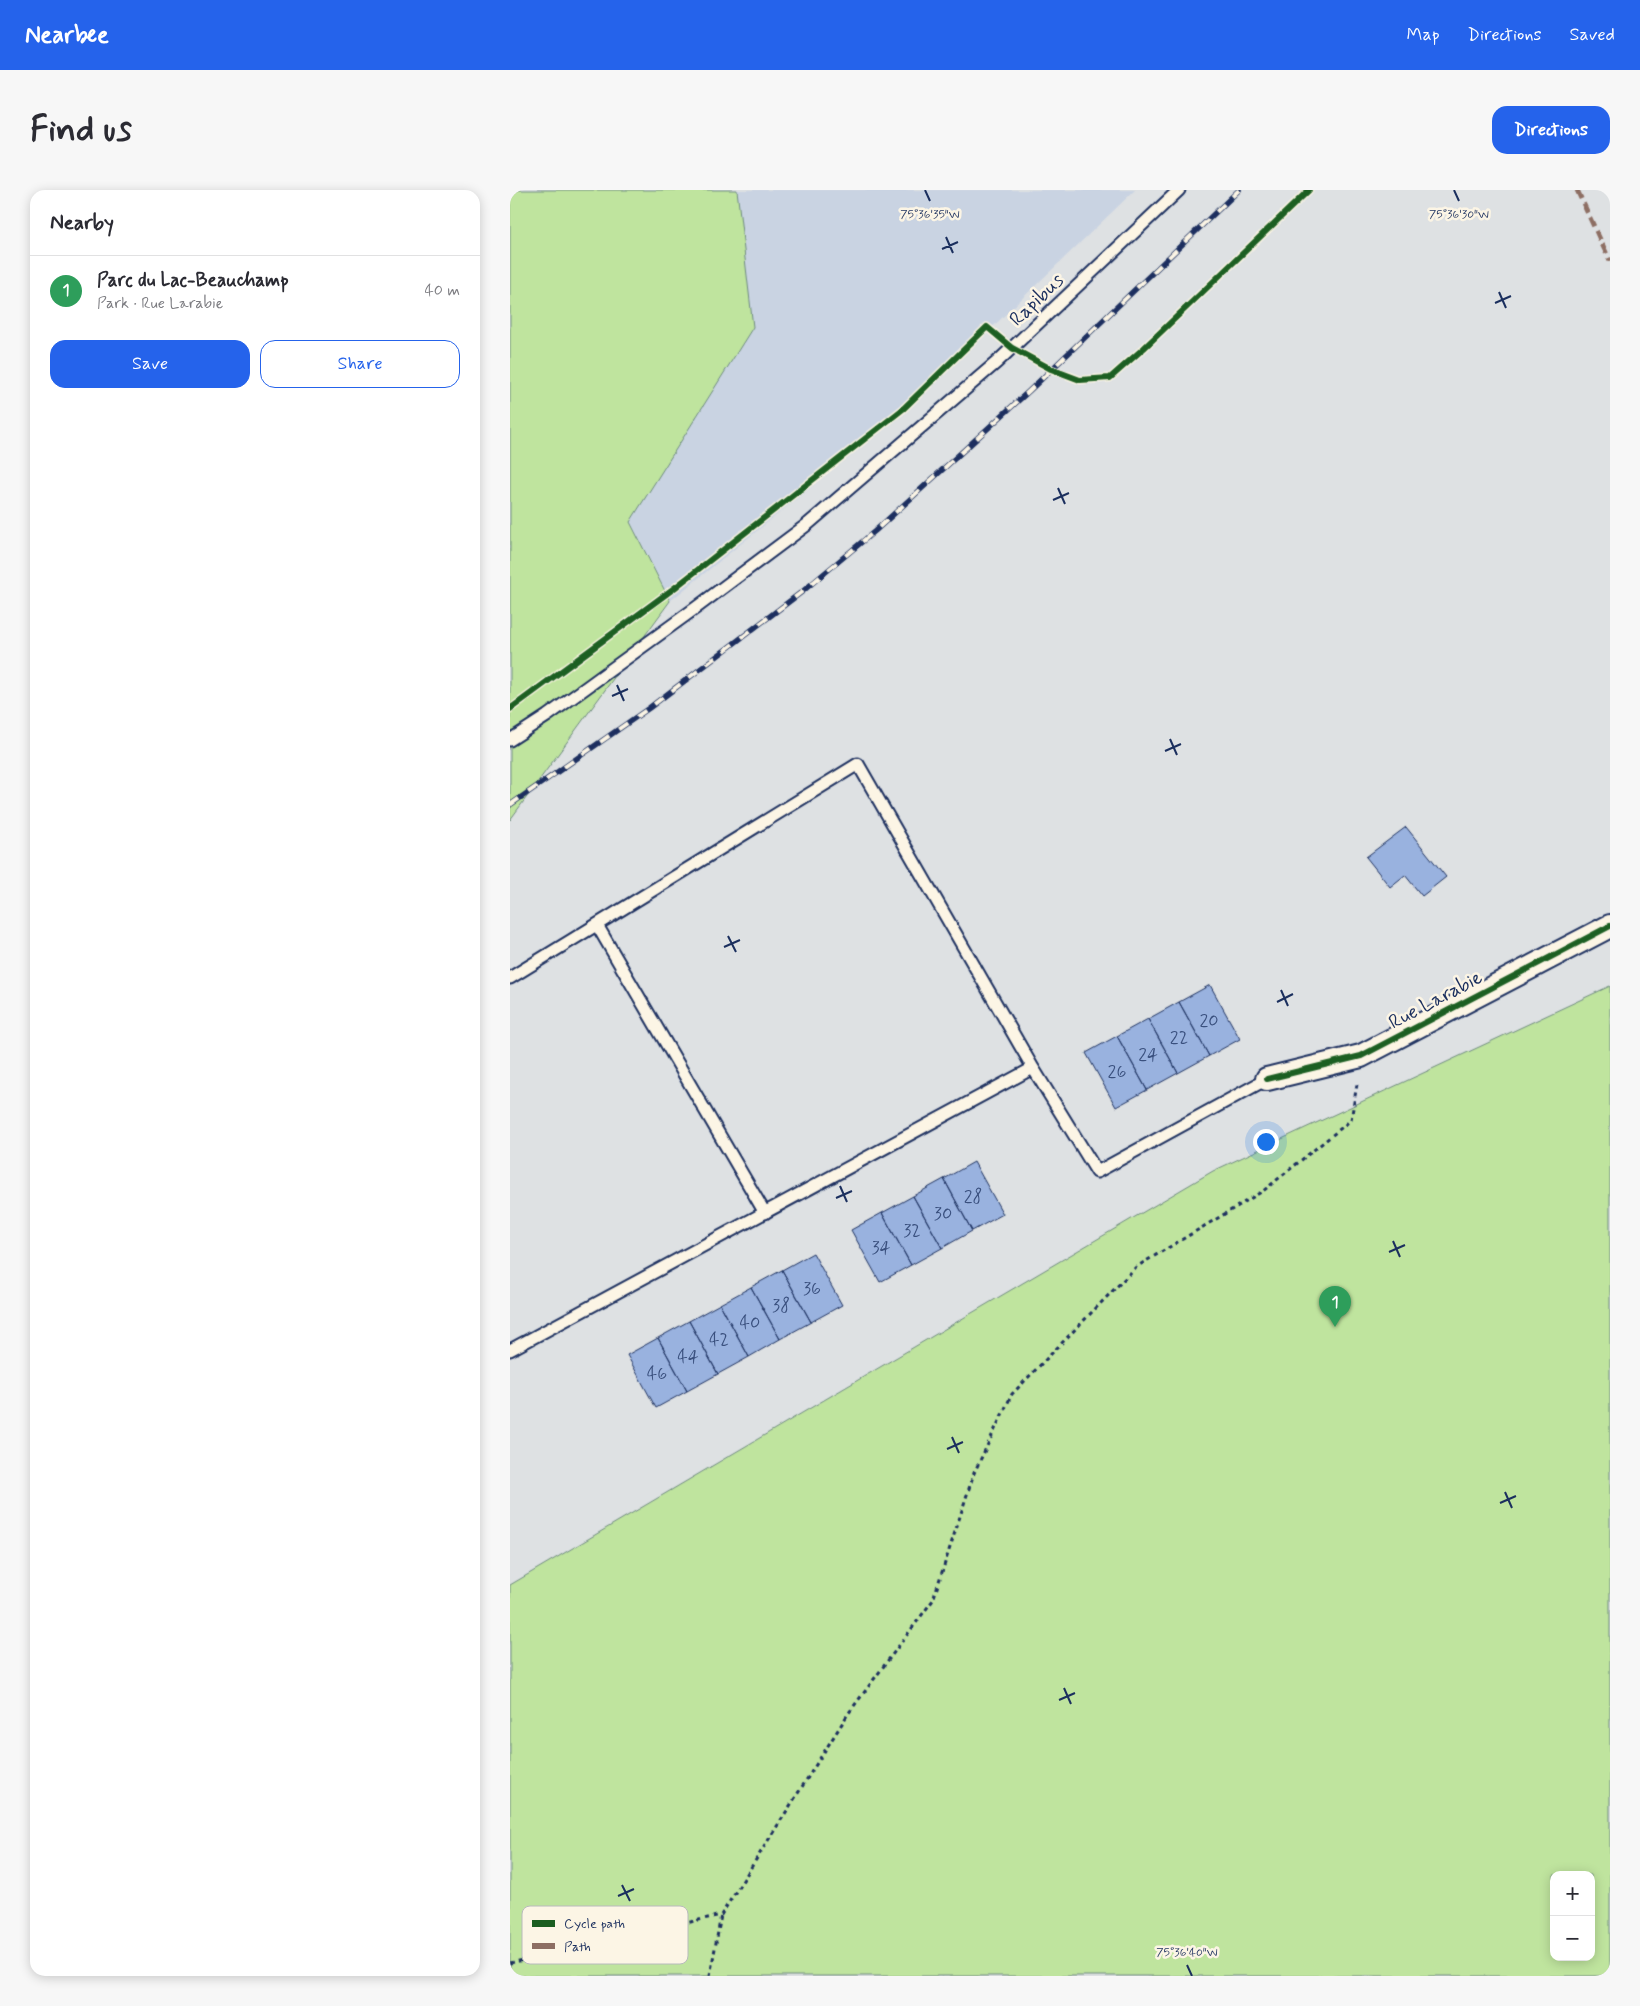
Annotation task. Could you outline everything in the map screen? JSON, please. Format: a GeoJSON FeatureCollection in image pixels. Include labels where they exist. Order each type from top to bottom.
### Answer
{"type":"FeatureCollection","features":[{"type":"Feature","properties":{"kind":"street","name":"Rue Larabie"},"geometry":{"type":"LineString","coordinates":[[1267,1079],[1361,1056],[1610,926]]}},
{"type":"Feature","properties":{"kind":"lane","name":"Rapibus"},"geometry":{"type":"LineString","coordinates":[[510,740],[547,716],[666,630],[808,524],[997,362],[1179,190]]}},
{"type":"Feature","properties":{"kind":"lane"},"geometry":{"type":"LineString","coordinates":[[510,978],[858,764],[1033,1068],[1097,1172],[1267,1079]]}},
{"type":"Feature","properties":{"kind":"lane"},"geometry":{"type":"LineString","coordinates":[[597,925],[765,1213]]}},
{"type":"Feature","properties":{"kind":"lane"},"geometry":{"type":"LineString","coordinates":[[510,1350],[1033,1068]]}},
{"type":"Feature","properties":{"kind":"path"},"geometry":{"type":"LineString","coordinates":[[710,1976],[721,1915],[848,1714],[934,1600],[974,1473],[1012,1394],[1136,1267],[1263,1191],[1351,1120],[1361,1056]]}},
{"type":"Feature","properties":{"kind":"path"},"geometry":{"type":"LineString","coordinates":[[688,1923],[721,1915]]}},
{"type":"Feature","properties":{"kind":"shaded area"},"geometry":{"type":"Polygon","coordinates":[[[510,190],[1135,190],[905,411],[670,601],[510,282],[510,190]]]}},
{"type":"Feature","properties":{"kind":"green space"},"geometry":{"type":"Polygon","coordinates":[[[510,190],[737,190],[753,327],[630,522],[670,601],[510,820],[510,190]]]}},
{"type":"Feature","properties":{"kind":"green space"},"geometry":{"type":"Polygon","coordinates":[[[1610,986],[1610,1976],[510,1976],[510,1585],[1213,1171],[1610,986]]]}},
{"type":"Feature","properties":{"kind":"building"},"geometry":{"type":"Polygon","coordinates":[[[1406,827],[1446,877],[1422,896],[1405,875],[1390,887],[1366,857],[1406,827]]]}},
{"type":"Feature","properties":{"kind":"building"},"geometry":{"type":"Polygon","coordinates":[[[1210,985],[1240,1039],[1209,1056],[1179,1002],[1210,985]]]}},
{"type":"Feature","properties":{"kind":"building"},"geometry":{"type":"Polygon","coordinates":[[[1179,1002],[1209,1056],[1178,1073],[1148,1019],[1179,1002]]]}},
{"type":"Feature","properties":{"kind":"building"},"geometry":{"type":"Polygon","coordinates":[[[1148,1019],[1178,1073],[1147,1090],[1117,1036],[1148,1019]]]}},
{"type":"Feature","properties":{"kind":"building"},"geometry":{"type":"Polygon","coordinates":[[[1117,1036],[1147,1090],[1116,1107],[1086,1053],[1117,1036]]]}},
{"type":"Feature","properties":{"kind":"building"},"geometry":{"type":"Polygon","coordinates":[[[974,1162],[1003,1214],[972,1231],[944,1179],[974,1162]]]}},
{"type":"Feature","properties":{"kind":"building"},"geometry":{"type":"Polygon","coordinates":[[[944,1179],[972,1231],[942,1248],[913,1196],[944,1179]]]}},
{"type":"Feature","properties":{"kind":"building"},"geometry":{"type":"Polygon","coordinates":[[[913,1196],[942,1248],[911,1265],[882,1213],[913,1196]]]}},
{"type":"Feature","properties":{"kind":"building"},"geometry":{"type":"Polygon","coordinates":[[[882,1213],[911,1265],[880,1282],[851,1230],[882,1213]]]}},
{"type":"Feature","properties":{"kind":"building"},"geometry":{"type":"Polygon","coordinates":[[[813,1253],[842,1305],[811,1322],[782,1270],[813,1253]]]}},
{"type":"Feature","properties":{"kind":"building"},"geometry":{"type":"Polygon","coordinates":[[[782,1270],[811,1322],[780,1339],[751,1287],[782,1270]]]}},
{"type":"Feature","properties":{"kind":"building"},"geometry":{"type":"Polygon","coordinates":[[[751,1287],[780,1339],[749,1357],[720,1304],[751,1287]]]}},
{"type":"Feature","properties":{"kind":"building"},"geometry":{"type":"Polygon","coordinates":[[[720,1304],[749,1357],[718,1374],[689,1321],[720,1304]]]}},
{"type":"Feature","properties":{"kind":"building"},"geometry":{"type":"Polygon","coordinates":[[[689,1321],[718,1374],[687,1391],[658,1338],[689,1321]]]}},
{"type":"Feature","properties":{"kind":"building"},"geometry":{"type":"Polygon","coordinates":[[[658,1338],[687,1391],[656,1408],[627,1355],[658,1338]]]}},
{"type":"Feature","properties":{"kind":"railway"},"geometry":{"type":"LineString","coordinates":[[510,805],[649,708],[803,591],[875,531],[1029,391],[1239,190]]}},
{"type":"Feature","properties":{"kind":"marked path"},"geometry":{"type":"LineString","coordinates":[[1577,190],[1610,261]]}},
{"type":"Feature","properties":{"kind":"cycle path"},"geometry":{"type":"LineString","coordinates":[[510,709],[677,586],[903,409],[987,327],[1012,348],[1051,369],[1080,380],[1110,378],[1144,348],[1309,190]]}},
{"type":"Feature","properties":{"kind":"cycle path"},"geometry":{"type":"LineString","coordinates":[[1267,1079],[1361,1056],[1610,926]]}},
{"type":"Feature","properties":{"kind":"place","name":"Parc du Lac-Beauchamp"},"geometry":{"type":"Point","coordinates":[1335,1327]}}]}
